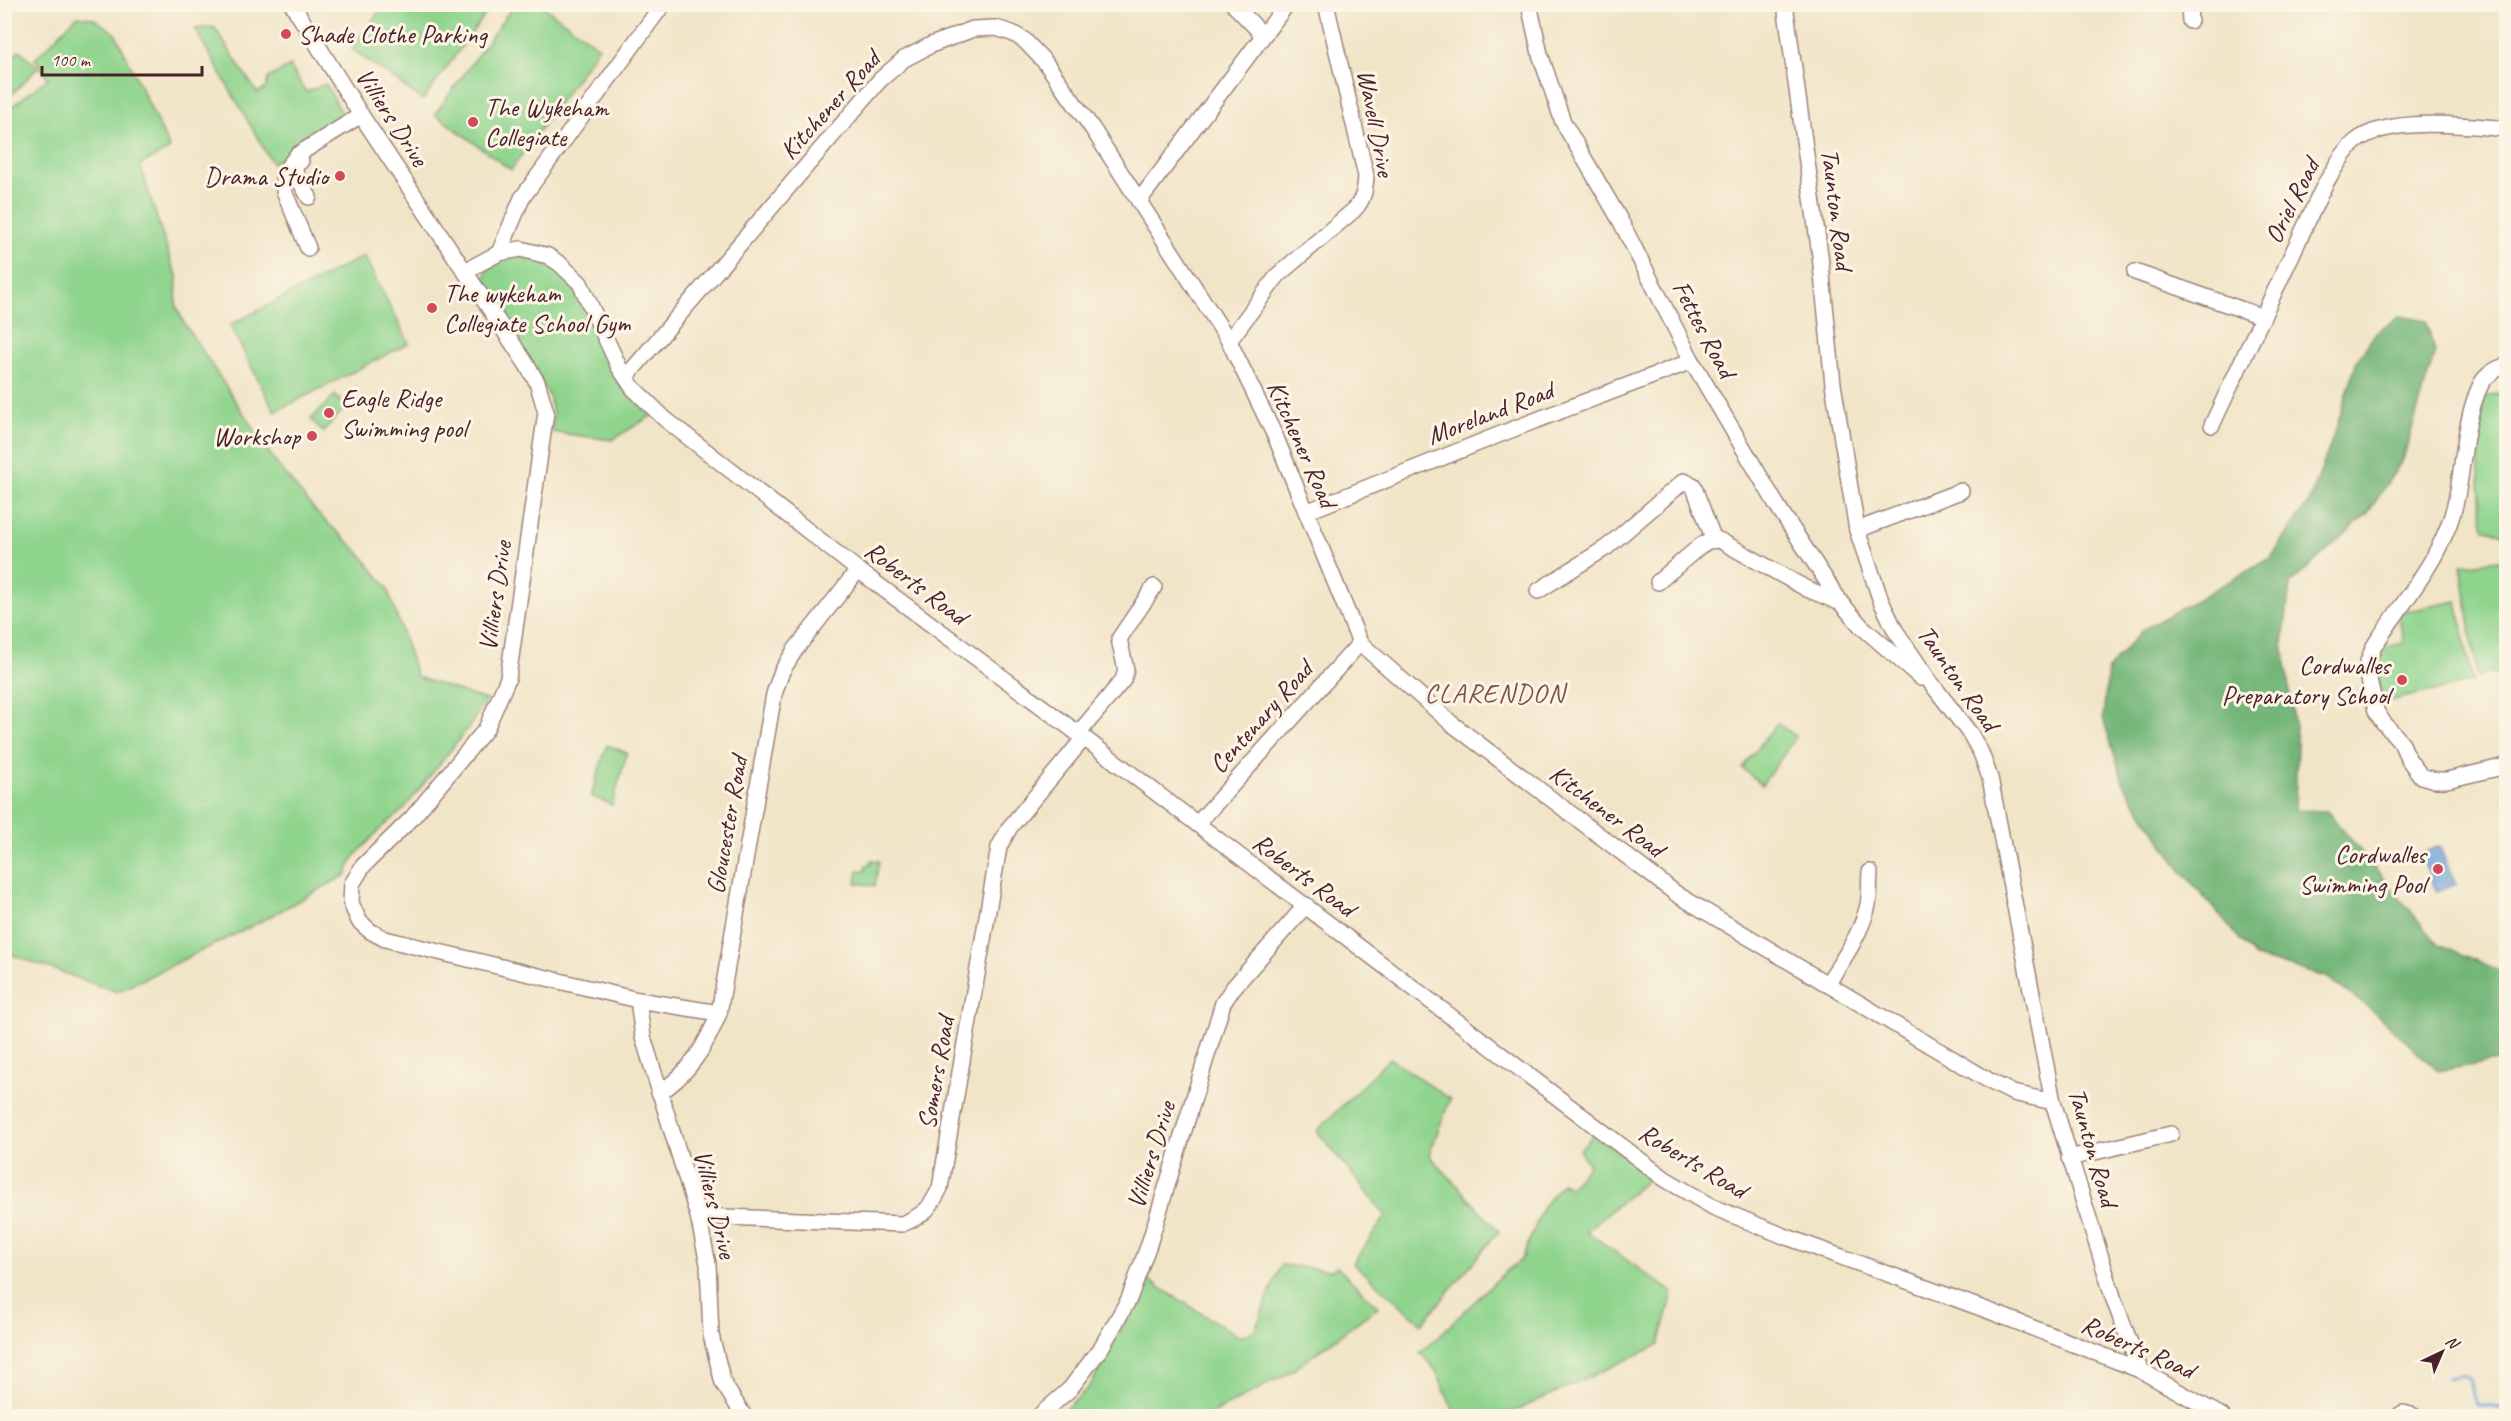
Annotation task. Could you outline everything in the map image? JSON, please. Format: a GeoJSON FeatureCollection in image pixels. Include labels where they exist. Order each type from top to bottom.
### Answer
{"type":"FeatureCollection","features":[{"type":"Feature","properties":{"kind":"street","name":"Villiers Drive"},"geometry":{"type":"LineString","coordinates":[[292,4],[363,119],[537,382],[546,412],[508,678],[492,719],[412,818],[363,866],[352,884],[351,903],[360,921],[370,931],[385,939],[638,1000],[718,1014]]}},
{"type":"Feature","properties":{"kind":"street"},"geometry":{"type":"LineString","coordinates":[[499,254],[522,198],[663,4]]}},
{"type":"Feature","properties":{"kind":"street"},"geometry":{"type":"LineString","coordinates":[[1233,4],[1263,35]]}},
{"type":"Feature","properties":{"kind":"street"},"geometry":{"type":"LineString","coordinates":[[1139,201],[1287,4]]}},
{"type":"Feature","properties":{"kind":"street","name":"Wavell Drive"},"geometry":{"type":"LineString","coordinates":[[1229,341],[1278,274],[1354,210],[1361,203],[1365,193],[1366,176],[1326,4]]}},
{"type":"Feature","properties":{"kind":"street","name":"Fettes Road"},"geometry":{"type":"LineString","coordinates":[[1529,4],[1539,54],[1563,122],[1620,220],[1692,361],[1778,507],[1841,603],[1861,626],[1895,658],[1933,685]]}},
{"type":"Feature","properties":{"kind":"street","name":"Taunton Road"},"geometry":{"type":"LineString","coordinates":[[1785,4],[1816,222],[1833,384],[1857,530],[1881,601],[1894,630],[1982,753],[1990,778],[2053,1102],[2114,1300],[2140,1370]]}},
{"type":"Feature","properties":{"kind":"street"},"geometry":{"type":"LineString","coordinates":[[2189,4],[2190,21]]}},
{"type":"Feature","properties":{"kind":"street","name":"Kitchener Road"},"geometry":{"type":"LineString","coordinates":[[626,377],[880,80],[904,59],[931,45],[973,29],[996,28],[1012,33],[1024,40],[1045,62],[1092,128],[1229,341],[1276,438],[1360,643],[1451,723],[1678,895],[1993,1083],[2013,1093],[2053,1102]]}},
{"type":"Feature","properties":{"kind":"street"},"geometry":{"type":"LineString","coordinates":[[309,196],[292,167],[363,119]]}},
{"type":"Feature","properties":{"kind":"street"},"geometry":{"type":"LineString","coordinates":[[308,248],[284,191],[283,173],[297,155],[363,119]]}},
{"type":"Feature","properties":{"kind":"street","name":"Oriel Road"},"geometry":{"type":"LineString","coordinates":[[2212,425],[2325,184],[2341,158],[2355,142],[2385,128],[2427,125],[2506,129]]}},
{"type":"Feature","properties":{"kind":"street","name":"Roberts Road"},"geometry":{"type":"LineString","coordinates":[[465,271],[499,254],[521,249],[548,256],[571,272],[580,283],[609,350],[633,388],[665,419],[858,570],[1306,905],[1665,1179],[1713,1207],[1784,1236],[1992,1312],[2140,1370],[2222,1416]]}},
{"type":"Feature","properties":{"kind":"street"},"geometry":{"type":"LineString","coordinates":[[2135,272],[2263,317]]}},
{"type":"Feature","properties":{"kind":"street","name":"Moreland Road"},"geometry":{"type":"LineString","coordinates":[[1306,512],[1692,361]]}},
{"type":"Feature","properties":{"kind":"street"},"geometry":{"type":"LineString","coordinates":[[2506,366],[2495,370],[2482,383],[2472,413],[2450,525],[2427,569],[2374,646],[2367,670],[2379,716],[2395,734],[2415,770],[2421,776],[2446,780],[2506,766]]}},
{"type":"Feature","properties":{"kind":"street"},"geometry":{"type":"LineString","coordinates":[[1538,591],[1615,542],[1684,482],[1689,482],[1693,486],[1714,540]]}},
{"type":"Feature","properties":{"kind":"street"},"geometry":{"type":"LineString","coordinates":[[1857,530],[1961,491]]}},
{"type":"Feature","properties":{"kind":"street"},"geometry":{"type":"LineString","coordinates":[[1658,582],[1700,546],[1714,540],[1726,544],[1807,589],[1841,603]]}},
{"type":"Feature","properties":{"kind":"street","name":"Gloucester Road"},"geometry":{"type":"LineString","coordinates":[[659,1093],[672,1085],[699,1054],[710,1037],[718,1014],[774,694],[782,670],[858,570]]}},
{"type":"Feature","properties":{"kind":"street","name":"Somers Road"},"geometry":{"type":"LineString","coordinates":[[698,1216],[902,1224],[918,1217],[932,1206],[940,1188],[999,847],[1010,827],[1123,680],[1125,670],[1119,639],[1154,587]]}},
{"type":"Feature","properties":{"kind":"street"},"geometry":{"type":"LineString","coordinates":[[1861,626],[1894,630]]}},
{"type":"Feature","properties":{"kind":"street","name":"Centenary Road"},"geometry":{"type":"LineString","coordinates":[[1197,824],[1360,643]]}},
{"type":"Feature","properties":{"kind":"street"},"geometry":{"type":"LineString","coordinates":[[1827,984],[1845,956],[1863,919],[1868,904],[1870,872]]}},
{"type":"Feature","properties":{"kind":"street","name":"Villiers Drive"},"geometry":{"type":"LineString","coordinates":[[1039,1416],[1070,1389],[1101,1348],[1129,1299],[1149,1244],[1223,1003],[1233,988],[1306,905]]}},
{"type":"Feature","properties":{"kind":"street","name":"Villiers Drive"},"geometry":{"type":"LineString","coordinates":[[638,1000],[643,1036],[698,1216],[708,1264],[711,1335],[723,1383],[744,1416]]}},
{"type":"Feature","properties":{"kind":"street"},"geometry":{"type":"LineString","coordinates":[[2069,1158],[2171,1134]]}},
{"type":"Feature","properties":{"kind":"street"},"geometry":{"type":"LineString","coordinates":[[2399,1416],[2403,1413],[2414,1416]]}},
{"type":"Feature","properties":{"kind":"green space"},"geometry":{"type":"Polygon","coordinates":[[[384,4],[492,5],[423,100],[352,49],[384,4]]]}},
{"type":"Feature","properties":{"kind":"green space"},"geometry":{"type":"Polygon","coordinates":[[[514,5],[541,5],[599,47],[511,170],[435,114],[514,5]]]}},
{"type":"Feature","properties":{"kind":"green space"},"geometry":{"type":"Polygon","coordinates":[[[77,16],[93,18],[115,33],[170,149],[140,165],[177,275],[176,305],[184,323],[276,463],[317,513],[359,552],[387,587],[417,677],[486,700],[469,727],[403,810],[381,828],[354,857],[346,875],[256,924],[117,992],[4,952],[5,112],[48,78],[35,59],[77,16]]]}},
{"type":"Feature","properties":{"kind":"green space"},"geometry":{"type":"Polygon","coordinates":[[[214,27],[257,93],[266,88],[268,78],[290,66],[306,92],[326,84],[346,121],[272,163],[195,29],[214,27]]]}},
{"type":"Feature","properties":{"kind":"green space"},"geometry":{"type":"Polygon","coordinates":[[[20,50],[38,68],[5,101],[5,64],[20,50]]]}},
{"type":"Feature","properties":{"kind":"green space"},"geometry":{"type":"Polygon","coordinates":[[[514,255],[548,263],[571,279],[603,344],[609,366],[622,388],[651,416],[612,440],[552,432],[553,414],[549,396],[485,284],[487,272],[493,264],[514,255]]]}},
{"type":"Feature","properties":{"kind":"green space"},"geometry":{"type":"Polygon","coordinates":[[[364,256],[409,343],[275,412],[230,325],[364,256]]]}},
{"type":"Feature","properties":{"kind":"green space"},"geometry":{"type":"Polygon","coordinates":[[[2400,316],[2426,321],[2435,352],[2403,459],[2368,513],[2290,584],[2283,643],[2297,742],[2295,810],[2327,811],[2438,944],[2506,973],[2506,1065],[2496,1061],[2438,1071],[2373,1011],[2326,977],[2255,957],[2180,869],[2124,785],[2103,718],[2108,669],[2142,630],[2271,558],[2310,500],[2337,426],[2357,361],[2376,332],[2400,316]]]}},
{"type":"Feature","properties":{"kind":"green space"},"geometry":{"type":"Polygon","coordinates":[[[2506,392],[2506,534],[2484,529],[2479,463],[2483,397],[2506,392]]]}},
{"type":"Feature","properties":{"kind":"green space","name":"Eagle Ridge Swimming pool"},"geometry":{"type":"Polygon","coordinates":[[[335,395],[346,407],[323,432],[311,419],[335,395]]]}},
{"type":"Feature","properties":{"kind":"green space"},"geometry":{"type":"Polygon","coordinates":[[[2506,559],[2506,672],[2477,676],[2461,565],[2506,559]]]}},
{"type":"Feature","properties":{"kind":"green space"},"geometry":{"type":"Polygon","coordinates":[[[2457,601],[2473,682],[2384,702],[2372,650],[2404,643],[2398,613],[2457,601]]]}},
{"type":"Feature","properties":{"kind":"green space"},"geometry":{"type":"Polygon","coordinates":[[[1777,723],[1796,737],[1762,785],[1742,768],[1777,723]]]}},
{"type":"Feature","properties":{"kind":"green space"},"geometry":{"type":"Polygon","coordinates":[[[607,745],[627,753],[612,805],[591,796],[607,745]]]}},
{"type":"Feature","properties":{"kind":"green space"},"geometry":{"type":"Polygon","coordinates":[[[871,860],[879,861],[875,886],[856,883],[858,870],[865,871],[866,865],[870,865],[871,860]]]}},
{"type":"Feature","properties":{"kind":"green space"},"geometry":{"type":"Polygon","coordinates":[[[1390,1058],[1450,1099],[1429,1155],[1499,1231],[1422,1324],[1353,1263],[1386,1216],[1317,1131],[1390,1058]]]}},
{"type":"Feature","properties":{"kind":"green space"},"geometry":{"type":"Polygon","coordinates":[[[1594,1134],[1652,1176],[1586,1231],[1673,1293],[1659,1345],[1504,1416],[1456,1416],[1436,1371],[1420,1352],[1522,1259],[1543,1207],[1562,1183],[1570,1187],[1589,1165],[1579,1150],[1594,1134]]]}},
{"type":"Feature","properties":{"kind":"green space"},"geometry":{"type":"Polygon","coordinates":[[[1281,1265],[1331,1270],[1337,1267],[1378,1307],[1290,1372],[1208,1416],[1058,1416],[1090,1386],[1122,1329],[1146,1279],[1240,1337],[1255,1330],[1281,1265]]]}},
{"type":"Feature","properties":{"kind":"water","name":"Cordwalles Swimming Pool"},"geometry":{"type":"Polygon","coordinates":[[[2439,846],[2456,884],[2437,892],[2420,855],[2439,846]]]}},
{"type":"Feature","properties":{"kind":"waterway"},"geometry":{"type":"LineString","coordinates":[[2446,1378],[2461,1375],[2470,1378],[2473,1394],[2479,1405],[2506,1409]]}},
{"type":"Feature","properties":{"kind":"place","name":"Shade Clothe Parking"},"geometry":{"type":"Point","coordinates":[286,34]}},
{"type":"Feature","properties":{"kind":"place","name":"The Wykeham Collegiate"},"geometry":{"type":"Point","coordinates":[473,122]}},
{"type":"Feature","properties":{"kind":"place","name":"Drama Studio"},"geometry":{"type":"Point","coordinates":[340,176]}},
{"type":"Feature","properties":{"kind":"place","name":"The wykeham Collegiate School Gym"},"geometry":{"type":"Point","coordinates":[432,308]}},
{"type":"Feature","properties":{"kind":"place","name":"Eagle Ridge Swimming pool"},"geometry":{"type":"Point","coordinates":[329,413]}},
{"type":"Feature","properties":{"kind":"place","name":"Workshop"},"geometry":{"type":"Point","coordinates":[312,436]}},
{"type":"Feature","properties":{"kind":"place","name":"Cordwalles Preparatory School"},"geometry":{"type":"Point","coordinates":[2402,680]}},
{"type":"Feature","properties":{"kind":"place","name":"Cordwalles Swimming Pool"},"geometry":{"type":"Point","coordinates":[2438,869]}},
{"type":"Feature","properties":{"kind":"district","name":"CLARENDON"},"geometry":{"type":"Point","coordinates":[1495,693]}}]}
